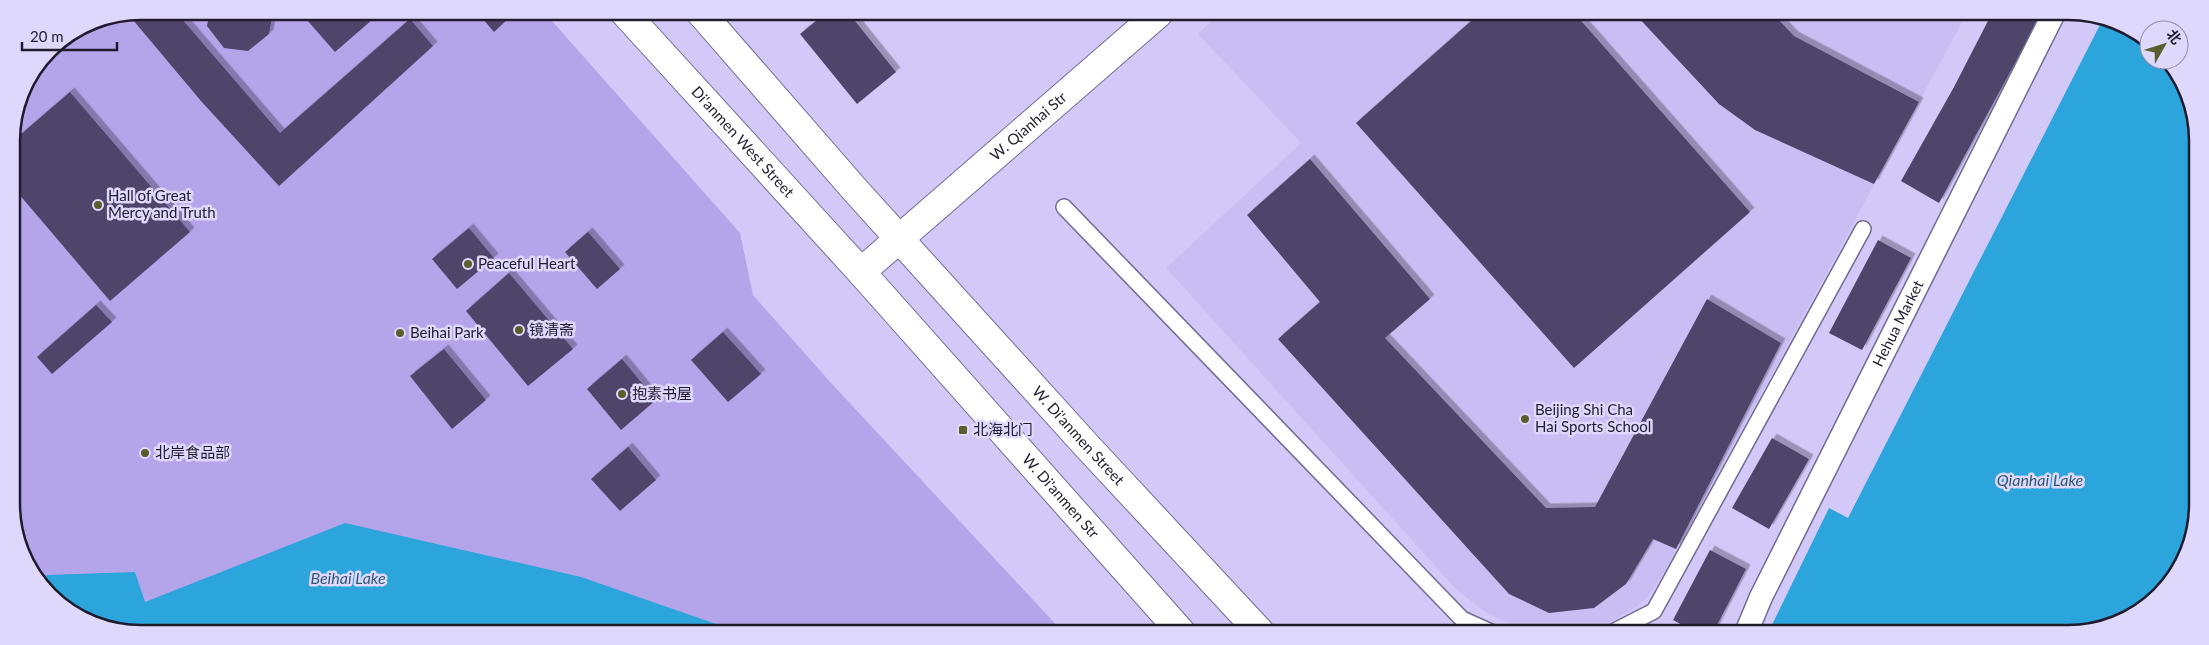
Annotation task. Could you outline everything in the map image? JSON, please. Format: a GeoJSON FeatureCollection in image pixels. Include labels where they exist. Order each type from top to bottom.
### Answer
{"type":"FeatureCollection","features":[{"type":"Feature","properties":{"kind":"main road","name":"Di'anmen West Street"},"geometry":{"type":"LineString","coordinates":[[631,20],[861,272]]}},
{"type":"Feature","properties":{"kind":"main road"},"geometry":{"type":"LineString","coordinates":[[707,20],[899,238]]}},
{"type":"Feature","properties":{"kind":"main road","name":"W. Qianhai Str"},"geometry":{"type":"LineString","coordinates":[[861,272],[1151,20]]}},
{"type":"Feature","properties":{"kind":"main road","name":"W. Di'anmen Street"},"geometry":{"type":"LineString","coordinates":[[899,238],[1086,445],[1253,625]]}},
{"type":"Feature","properties":{"kind":"main road","name":"W. Di'anmen Str"},"geometry":{"type":"LineString","coordinates":[[861,272],[1176,625]]}},
{"type":"Feature","properties":{"kind":"street","name":"Hehua Market"},"geometry":{"type":"LineString","coordinates":[[1749,625],[1761,596],[2051,20]]}},
{"type":"Feature","properties":{"kind":"lane"},"geometry":{"type":"LineString","coordinates":[[1064,207],[1462,619],[1475,625]]}},
{"type":"Feature","properties":{"kind":"lane"},"geometry":{"type":"LineString","coordinates":[[1625,625],[1654,611],[1863,229]]}},
{"type":"Feature","properties":{"kind":"shaded area","name":"Beihai Park"},"geometry":{"type":"Polygon","coordinates":[[[551,20],[740,233],[753,295],[832,384],[1056,625],[141,625],[125,624],[95,616],[74,605],[50,584],[32,558],[22,528],[20,504],[20,133],[26,102],[32,87],[45,67],[67,45],[87,32],[102,26],[125,21],[551,20]]]}},
{"type":"Feature","properties":{"kind":"shaded area","name":"Beijing Shi Cha Hai Sports School"},"geometry":{"type":"Polygon","coordinates":[[[1212,20],[1963,20],[1666,570],[1648,596],[1636,607],[1603,625],[1512,625],[1485,612],[1458,591],[1166,268],[1301,143],[1198,34],[1212,20]]]}},
{"type":"Feature","properties":{"kind":"water","name":"Qianhai Lake"},"geometry":{"type":"Polygon","coordinates":[[[2100,24],[2122,32],[2135,40],[2139,43],[2139,70],[2166,70],[2177,87],[2183,102],[2188,125],[2189,504],[2185,535],[2177,558],[2169,571],[2148,595],[2135,605],[2122,613],[2092,623],[2076,625],[1772,625],[1829,508],[1848,518],[2100,24]]]}},
{"type":"Feature","properties":{"kind":"water","name":"Beihai Lake"},"geometry":{"type":"Polygon","coordinates":[[[345,523],[581,577],[718,625],[125,624],[87,613],[61,595],[44,576],[135,572],[145,602],[345,523]]]}},
{"type":"Feature","properties":{"kind":"building"},"geometry":{"type":"Polygon","coordinates":[[[133,20],[183,20],[280,133],[409,20],[433,46],[279,186],[201,101],[133,20]]]}},
{"type":"Feature","properties":{"kind":"building"},"geometry":{"type":"Polygon","coordinates":[[[208,20],[272,20],[269,34],[248,51],[224,48],[207,26],[208,20]]]}},
{"type":"Feature","properties":{"kind":"building"},"geometry":{"type":"Polygon","coordinates":[[[307,20],[372,20],[335,52],[307,20]]]}},
{"type":"Feature","properties":{"kind":"building"},"geometry":{"type":"Polygon","coordinates":[[[484,20],[507,20],[494,32],[484,20]]]}},
{"type":"Feature","properties":{"kind":"building"},"geometry":{"type":"Polygon","coordinates":[[[817,20],[854,20],[896,72],[857,104],[800,34],[817,20]]]}},
{"type":"Feature","properties":{"kind":"building"},"geometry":{"type":"Polygon","coordinates":[[[1472,20],[1580,20],[1750,212],[1574,368],[1356,123],[1472,20]]]}},
{"type":"Feature","properties":{"kind":"building"},"geometry":{"type":"Polygon","coordinates":[[[1641,20],[1779,20],[1794,36],[1919,102],[1874,184],[1755,130],[1719,104],[1641,20]]]}},
{"type":"Feature","properties":{"kind":"building"},"geometry":{"type":"Polygon","coordinates":[[[1988,20],[2038,20],[1939,203],[1901,181],[1954,87],[1988,20]]]}},
{"type":"Feature","properties":{"kind":"building","name":"Hall of Great Mercy and Truth"},"geometry":{"type":"Polygon","coordinates":[[[70,92],[190,232],[110,301],[20,195],[20,135],[70,92]]]}},
{"type":"Feature","properties":{"kind":"building"},"geometry":{"type":"Polygon","coordinates":[[[1310,159],[1430,299],[1385,338],[1546,508],[1595,507],[1707,299],[1781,343],[1676,549],[1653,539],[1626,584],[1594,608],[1549,613],[1509,594],[1278,339],[1320,302],[1247,215],[1310,159]]]}},
{"type":"Feature","properties":{"kind":"building"},"geometry":{"type":"Polygon","coordinates":[[[469,228],[494,258],[457,289],[432,259],[469,228]]]}},
{"type":"Feature","properties":{"kind":"building"},"geometry":{"type":"Polygon","coordinates":[[[588,232],[620,269],[597,289],[565,252],[588,232]]]}},
{"type":"Feature","properties":{"kind":"building"},"geometry":{"type":"Polygon","coordinates":[[[1878,240],[1911,258],[1862,350],[1829,333],[1878,240]]]}},
{"type":"Feature","properties":{"kind":"building","name":"镜清斋"},"geometry":{"type":"Polygon","coordinates":[[[509,273],[573,349],[528,386],[466,311],[509,273]]]}},
{"type":"Feature","properties":{"kind":"building"},"geometry":{"type":"Polygon","coordinates":[[[96,305],[112,322],[52,374],[37,357],[96,305]]]}},
{"type":"Feature","properties":{"kind":"building"},"geometry":{"type":"Polygon","coordinates":[[[723,332],[761,374],[728,402],[691,360],[723,332]]]}},
{"type":"Feature","properties":{"kind":"building"},"geometry":{"type":"Polygon","coordinates":[[[444,349],[486,400],[452,429],[410,376],[444,349]]]}},
{"type":"Feature","properties":{"kind":"building","name":"抱素书屋"},"geometry":{"type":"Polygon","coordinates":[[[622,359],[656,400],[621,430],[587,389],[622,359]]]}},
{"type":"Feature","properties":{"kind":"building"},"geometry":{"type":"Polygon","coordinates":[[[1772,438],[1809,459],[1769,529],[1732,508],[1772,438]]]}},
{"type":"Feature","properties":{"kind":"building"},"geometry":{"type":"Polygon","coordinates":[[[628,447],[656,480],[620,511],[591,479],[628,447]]]}},
{"type":"Feature","properties":{"kind":"building"},"geometry":{"type":"Polygon","coordinates":[[[1710,550],[1746,569],[1717,625],[1682,625],[1673,620],[1710,550]]]}},
{"type":"Feature","properties":{"kind":"place","name":"Hall of Great Mercy and Truth"},"geometry":{"type":"Point","coordinates":[98,205]}},
{"type":"Feature","properties":{"kind":"place","name":"Peaceful Heart"},"geometry":{"type":"Point","coordinates":[468,264]}},
{"type":"Feature","properties":{"kind":"place","name":"镜清斋"},"geometry":{"type":"Point","coordinates":[519,330]}},
{"type":"Feature","properties":{"kind":"place","name":"Beihai Park"},"geometry":{"type":"Point","coordinates":[400,333]}},
{"type":"Feature","properties":{"kind":"place","name":"抱素书屋"},"geometry":{"type":"Point","coordinates":[622,394]}},
{"type":"Feature","properties":{"kind":"place","name":"Beijing Shi Cha Hai Sports School"},"geometry":{"type":"Point","coordinates":[1525,419]}},
{"type":"Feature","properties":{"kind":"place","name":"北海北门"},"geometry":{"type":"Point","coordinates":[963,430]}},
{"type":"Feature","properties":{"kind":"place","name":"北岸食品部"},"geometry":{"type":"Point","coordinates":[145,453]}}]}
